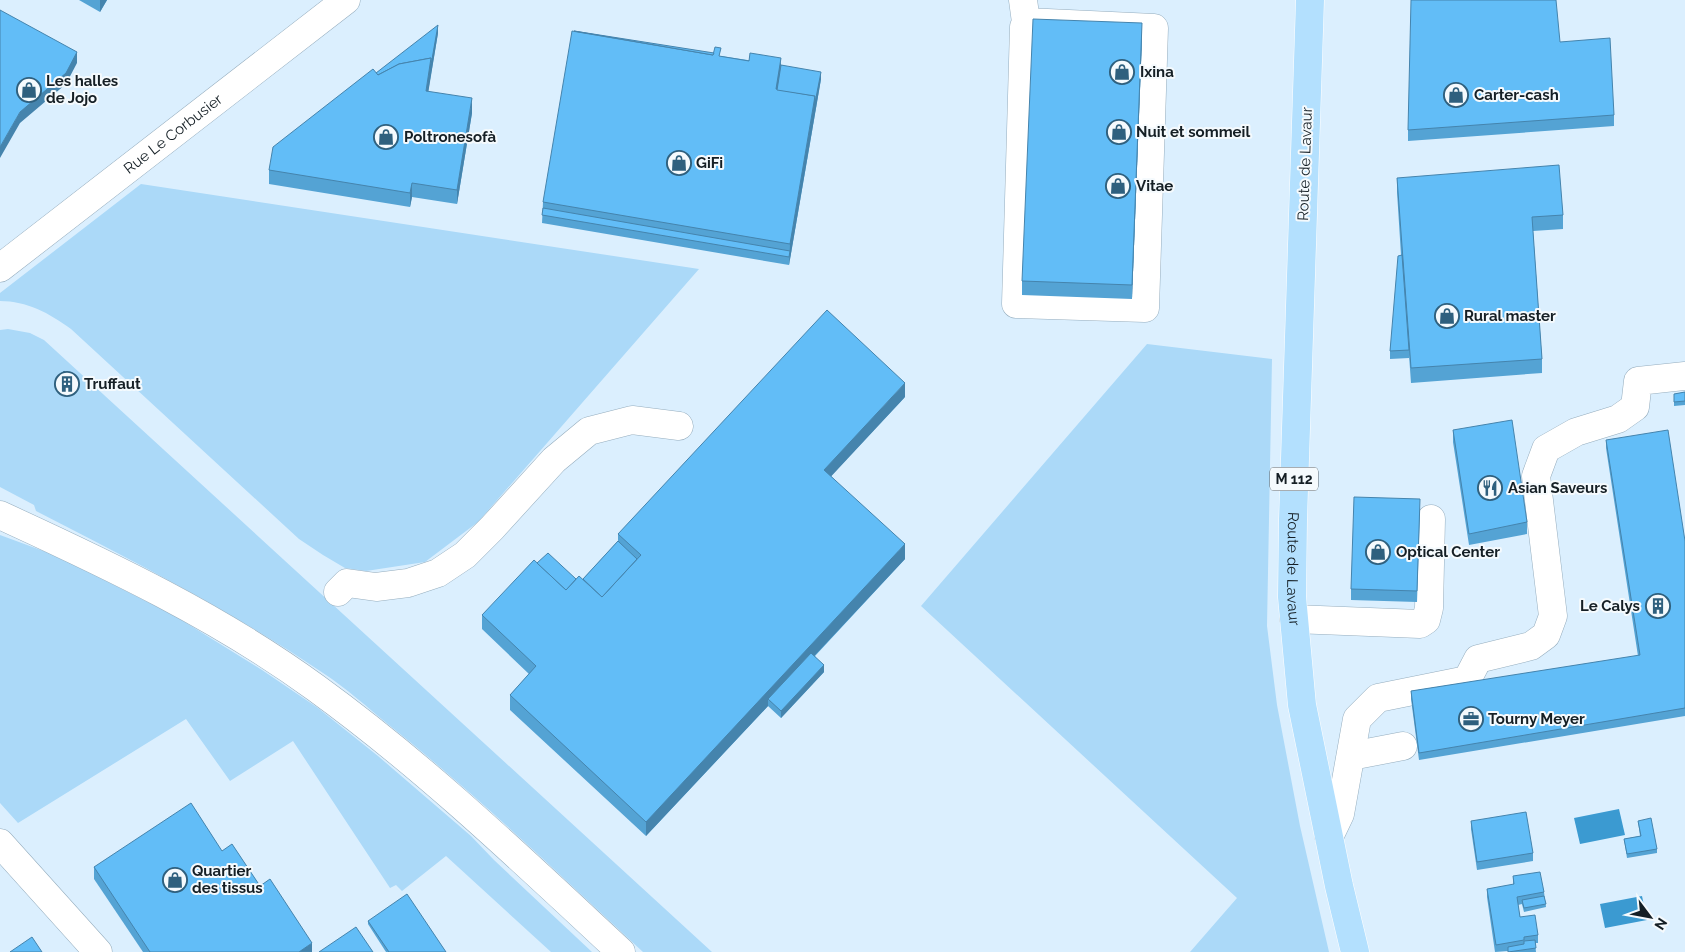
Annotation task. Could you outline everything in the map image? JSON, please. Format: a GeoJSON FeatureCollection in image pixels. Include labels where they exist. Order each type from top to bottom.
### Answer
{"type":"FeatureCollection","features":[{"type":"Feature","properties":{"kind":"main road","name":"Route de Lavaur"},"geometry":{"type":"LineString","coordinates":[[1310,0],[1292,597],[1302,705],[1355,952]]}},
{"type":"Feature","properties":{"kind":"street","name":"Rue Le Corbusier"},"geometry":{"type":"LineString","coordinates":[[0,268],[346,0]]}},
{"type":"Feature","properties":{"kind":"street"},"geometry":{"type":"LineString","coordinates":[[1002,0],[1021,7],[1154,28],[1145,308],[1016,304],[1024,27],[1021,7]]}},
{"type":"Feature","properties":{"kind":"street"},"geometry":{"type":"LineString","coordinates":[[1329,837],[1340,814],[1358,719],[1378,698],[1467,680],[1478,659],[1531,646],[1546,635],[1553,616],[1536,476],[1546,449],[1576,432],[1618,420],[1635,407],[1638,380],[1685,376]]}},
{"type":"Feature","properties":{"kind":"street"},"geometry":{"type":"LineString","coordinates":[[338,592],[347,583],[376,588],[408,583],[438,573],[465,555],[554,460],[589,431],[632,420],[679,426]]}},
{"type":"Feature","properties":{"kind":"street"},"geometry":{"type":"LineString","coordinates":[[0,514],[150,586],[234,633],[315,687],[393,747],[488,829],[621,952]]}},
{"type":"Feature","properties":{"kind":"street"},"geometry":{"type":"LineString","coordinates":[[1294,619],[1420,624],[1426,620],[1429,608],[1431,519]]}},
{"type":"Feature","properties":{"kind":"street"},"geometry":{"type":"LineString","coordinates":[[1351,756],[1403,746]]}},
{"type":"Feature","properties":{"kind":"street"},"geometry":{"type":"LineString","coordinates":[[0,843],[98,952]]}},
{"type":"Feature","properties":{"kind":"shaded area"},"geometry":{"type":"Polygon","coordinates":[[[141,184],[699,269],[478,522],[425,562],[366,571],[345,568],[299,539],[71,329],[37,309],[19,303],[0,301],[0,293],[141,184]]]}},
{"type":"Feature","properties":{"kind":"shaded area"},"geometry":{"type":"Polygon","coordinates":[[[8,329],[30,333],[44,340],[712,952],[643,952],[455,780],[332,679],[289,650],[218,608],[36,511],[34,505],[0,487],[0,330],[8,329]]]}},
{"type":"Feature","properties":{"kind":"shaded area"},"geometry":{"type":"Polygon","coordinates":[[[1147,344],[1272,359],[1267,626],[1277,705],[1300,826],[1329,952],[1190,952],[1237,898],[921,606],[1147,344]]]}},
{"type":"Feature","properties":{"kind":"shaded area"},"geometry":{"type":"Polygon","coordinates":[[[0,535],[57,556],[175,616],[262,670],[318,708],[378,756],[471,836],[592,952],[551,952],[446,856],[402,891],[396,885],[390,888],[293,741],[230,781],[186,719],[18,823],[0,803],[0,535]]]}},
{"type":"Feature","properties":{"kind":"water"},"geometry":{"type":"Polygon","coordinates":[[[1619,809],[1625,835],[1580,844],[1574,818],[1619,809]]]}},
{"type":"Feature","properties":{"kind":"water"},"geometry":{"type":"Polygon","coordinates":[[[1642,896],[1647,920],[1605,928],[1600,904],[1642,896]]]}},
{"type":"Feature","properties":{"kind":"building"},"geometry":{"type":"Polygon","coordinates":[[[1411,0],[1556,0],[1560,42],[1610,38],[1614,115],[1408,130],[1411,0]]]}},
{"type":"Feature","properties":{"kind":"building"},"geometry":{"type":"Polygon","coordinates":[[[0,10],[77,52],[66,73],[20,112],[0,147],[0,10]]]}},
{"type":"Feature","properties":{"kind":"building"},"geometry":{"type":"Polygon","coordinates":[[[1033,19],[1142,23],[1132,285],[1022,281],[1033,19]]]}},
{"type":"Feature","properties":{"kind":"building"},"geometry":{"type":"Polygon","coordinates":[[[438,25],[431,65],[431,58],[399,64],[378,75],[376,73],[438,25]]]}},
{"type":"Feature","properties":{"kind":"building","name":"GiFi"},"geometry":{"type":"Polygon","coordinates":[[[572,31],[713,55],[715,47],[721,48],[719,56],[749,61],[750,53],[781,58],[776,89],[815,96],[790,244],[543,202],[572,31]]]}},
{"type":"Feature","properties":{"kind":"building"},"geometry":{"type":"Polygon","coordinates":[[[574,31],[714,53],[713,55],[574,31]]]}},
{"type":"Feature","properties":{"kind":"building","name":"Poltronesofà"},"geometry":{"type":"Polygon","coordinates":[[[431,58],[426,91],[472,98],[457,190],[412,183],[410,193],[269,170],[273,147],[373,69],[378,75],[399,64],[431,58]]]}},
{"type":"Feature","properties":{"kind":"building"},"geometry":{"type":"Polygon","coordinates":[[[781,65],[821,72],[815,103],[815,96],[777,90],[781,65]]]}},
{"type":"Feature","properties":{"kind":"building"},"geometry":{"type":"Polygon","coordinates":[[[1559,165],[1563,215],[1532,217],[1542,359],[1411,368],[1397,178],[1559,165]]]}},
{"type":"Feature","properties":{"kind":"building"},"geometry":{"type":"Polygon","coordinates":[[[543,208],[790,251],[789,257],[542,215],[543,208]]]}},
{"type":"Feature","properties":{"kind":"building"},"geometry":{"type":"Polygon","coordinates":[[[1402,255],[1409,350],[1390,351],[1398,256],[1402,255]]]}},
{"type":"Feature","properties":{"kind":"building"},"geometry":{"type":"Polygon","coordinates":[[[827,310],[905,383],[824,470],[905,544],[646,822],[510,695],[536,666],[482,615],[534,560],[566,590],[579,576],[602,597],[641,555],[618,534],[827,310]]]}},
{"type":"Feature","properties":{"kind":"building"},"geometry":{"type":"Polygon","coordinates":[[[64,371],[76,382],[70,388],[58,378],[64,371]]]}},
{"type":"Feature","properties":{"kind":"building"},"geometry":{"type":"Polygon","coordinates":[[[1685,392],[1685,401],[1674,402],[1674,394],[1685,392]]]}},
{"type":"Feature","properties":{"kind":"building","name":"Asian Saveurs"},"geometry":{"type":"Polygon","coordinates":[[[1512,420],[1527,522],[1469,534],[1453,430],[1512,420]]]}},
{"type":"Feature","properties":{"kind":"building","name":"Le Calys"},"geometry":{"type":"Polygon","coordinates":[[[1668,430],[1685,541],[1685,708],[1419,753],[1411,691],[1640,655],[1606,440],[1668,430]]]}},
{"type":"Feature","properties":{"kind":"building"},"geometry":{"type":"Polygon","coordinates":[[[1354,497],[1420,499],[1417,591],[1351,589],[1354,497]]]}},
{"type":"Feature","properties":{"kind":"building"},"geometry":{"type":"Polygon","coordinates":[[[618,541],[637,559],[602,597],[583,579],[618,541]]]}},
{"type":"Feature","properties":{"kind":"building"},"geometry":{"type":"Polygon","coordinates":[[[548,553],[576,579],[566,590],[537,563],[548,553]]]}},
{"type":"Feature","properties":{"kind":"building"},"geometry":{"type":"Polygon","coordinates":[[[811,653],[824,665],[781,711],[768,699],[811,653]]]}},
{"type":"Feature","properties":{"kind":"building"},"geometry":{"type":"Polygon","coordinates":[[[191,803],[222,851],[232,844],[260,886],[270,879],[312,943],[299,952],[150,952],[94,867],[191,803]]]}},
{"type":"Feature","properties":{"kind":"building"},"geometry":{"type":"Polygon","coordinates":[[[1526,812],[1533,853],[1477,862],[1471,821],[1526,812]]]}},
{"type":"Feature","properties":{"kind":"building"},"geometry":{"type":"Polygon","coordinates":[[[1651,818],[1657,849],[1627,854],[1624,839],[1641,836],[1638,821],[1651,818]]]}},
{"type":"Feature","properties":{"kind":"building"},"geometry":{"type":"Polygon","coordinates":[[[1540,872],[1544,892],[1517,897],[1520,917],[1535,915],[1538,935],[1524,937],[1524,940],[1496,945],[1487,889],[1514,884],[1513,876],[1540,872]]]}},
{"type":"Feature","properties":{"kind":"building"},"geometry":{"type":"Polygon","coordinates":[[[407,894],[446,952],[389,952],[368,921],[407,894]]]}},
{"type":"Feature","properties":{"kind":"building"},"geometry":{"type":"Polygon","coordinates":[[[1544,896],[1546,904],[1524,908],[1522,900],[1544,896]]]}},
{"type":"Feature","properties":{"kind":"building"},"geometry":{"type":"Polygon","coordinates":[[[356,927],[373,952],[319,952],[356,927]]]}},
{"type":"Feature","properties":{"kind":"building"},"geometry":{"type":"Polygon","coordinates":[[[32,937],[42,952],[10,952],[32,937]]]}},
{"type":"Feature","properties":{"kind":"building"},"geometry":{"type":"Polygon","coordinates":[[[1535,940],[1536,948],[1508,952],[1508,947],[1524,944],[1524,941],[1535,940]]]}},
{"type":"Feature","properties":{"kind":"place","name":"Ixina"},"geometry":{"type":"Point","coordinates":[1122,72]}},
{"type":"Feature","properties":{"kind":"place","name":"Les halles de Jojo"},"geometry":{"type":"Point","coordinates":[29,90]}},
{"type":"Feature","properties":{"kind":"place","name":"Carter-cash"},"geometry":{"type":"Point","coordinates":[1456,95]}},
{"type":"Feature","properties":{"kind":"place","name":"Nuit et sommeil"},"geometry":{"type":"Point","coordinates":[1119,132]}},
{"type":"Feature","properties":{"kind":"place","name":"Poltronesofà"},"geometry":{"type":"Point","coordinates":[386,137]}},
{"type":"Feature","properties":{"kind":"place","name":"GiFi"},"geometry":{"type":"Point","coordinates":[679,163]}},
{"type":"Feature","properties":{"kind":"place","name":"Vitae"},"geometry":{"type":"Point","coordinates":[1118,186]}},
{"type":"Feature","properties":{"kind":"place","name":"Rural master"},"geometry":{"type":"Point","coordinates":[1447,316]}},
{"type":"Feature","properties":{"kind":"place","name":"Truffaut"},"geometry":{"type":"Point","coordinates":[67,384]}},
{"type":"Feature","properties":{"kind":"place","name":"Asian Saveurs"},"geometry":{"type":"Point","coordinates":[1490,488]}},
{"type":"Feature","properties":{"kind":"place","name":"Optical Center"},"geometry":{"type":"Point","coordinates":[1378,552]}},
{"type":"Feature","properties":{"kind":"place","name":"Le Calys"},"geometry":{"type":"Point","coordinates":[1658,606]}},
{"type":"Feature","properties":{"kind":"place","name":"Tourny Meyer"},"geometry":{"type":"Point","coordinates":[1471,719]}},
{"type":"Feature","properties":{"kind":"place","name":"Quartier des tissus"},"geometry":{"type":"Point","coordinates":[175,880]}}]}
